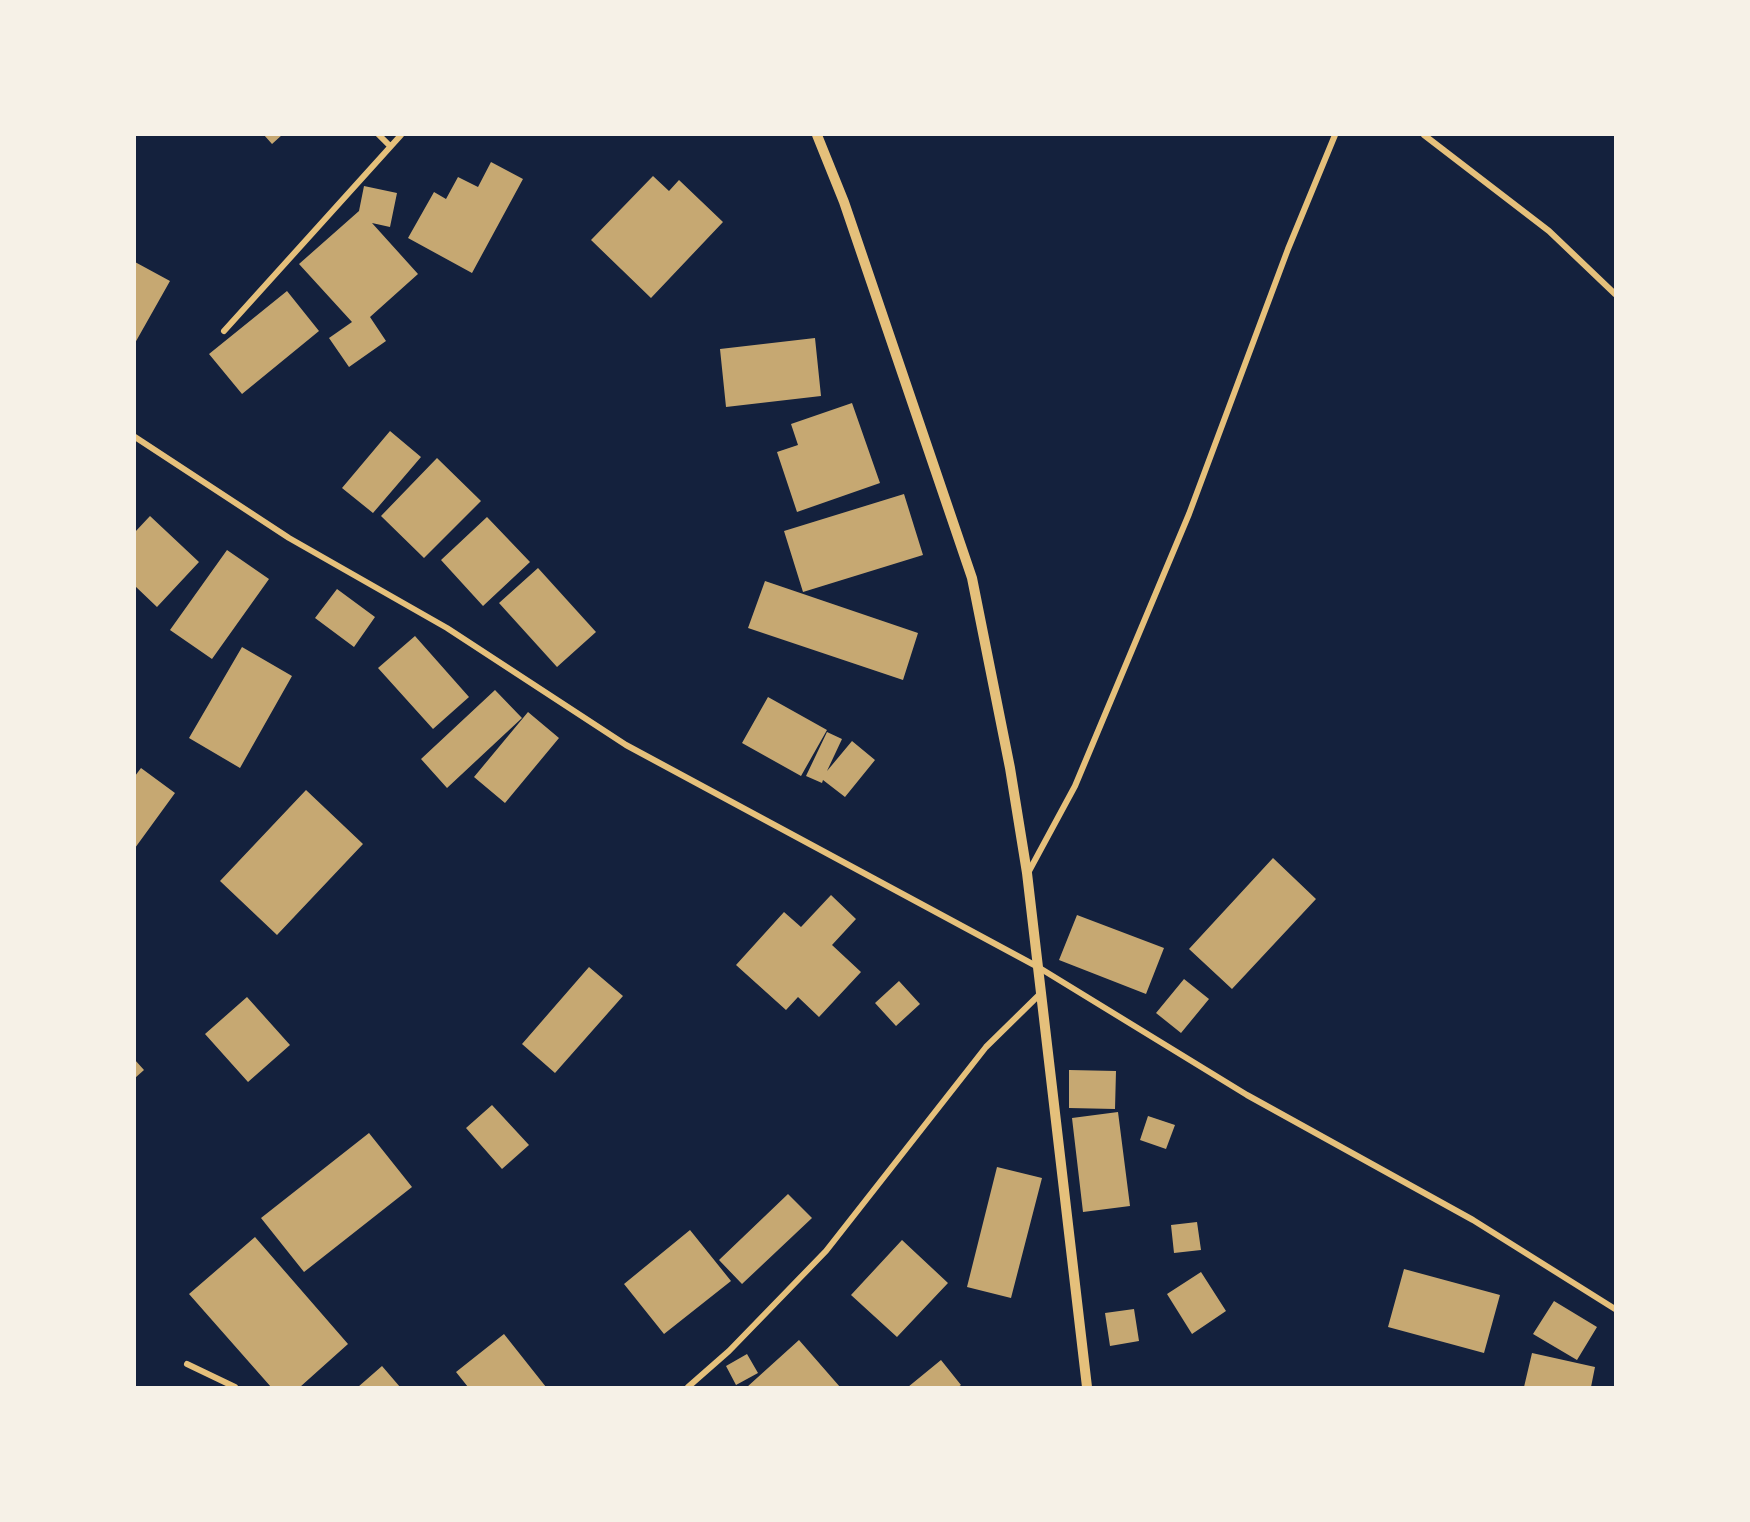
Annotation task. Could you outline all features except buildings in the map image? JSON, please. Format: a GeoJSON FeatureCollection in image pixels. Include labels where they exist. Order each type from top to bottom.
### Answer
{"type":"FeatureCollection","features":[{"type":"Feature","properties":{"kind":"street"},"geometry":{"type":"LineString","coordinates":[[379,135],[390,146]]}},
{"type":"Feature","properties":{"kind":"street"},"geometry":{"type":"LineString","coordinates":[[224,331],[401,135]]}},
{"type":"Feature","properties":{"kind":"street"},"geometry":{"type":"LineString","coordinates":[[817,135],[844,202],[972,578],[1010,768],[1027,873],[1087,1387]]}},
{"type":"Feature","properties":{"kind":"street"},"geometry":{"type":"LineString","coordinates":[[1027,873],[1075,786],[1189,514],[1288,249],[1335,135]]}},
{"type":"Feature","properties":{"kind":"street"},"geometry":{"type":"LineString","coordinates":[[1424,135],[1549,231],[1615,294]]}},
{"type":"Feature","properties":{"kind":"street"},"geometry":{"type":"LineString","coordinates":[[135,437],[289,538],[447,628],[626,745],[1038,967],[1247,1095],[1473,1220],[1615,1309]]}},
{"type":"Feature","properties":{"kind":"street"},"geometry":{"type":"LineString","coordinates":[[688,1387],[729,1351],[826,1251],[986,1047],[1041,993]]}},
{"type":"Feature","properties":{"kind":"street"},"geometry":{"type":"LineString","coordinates":[[187,1364],[235,1387]]}}]}
